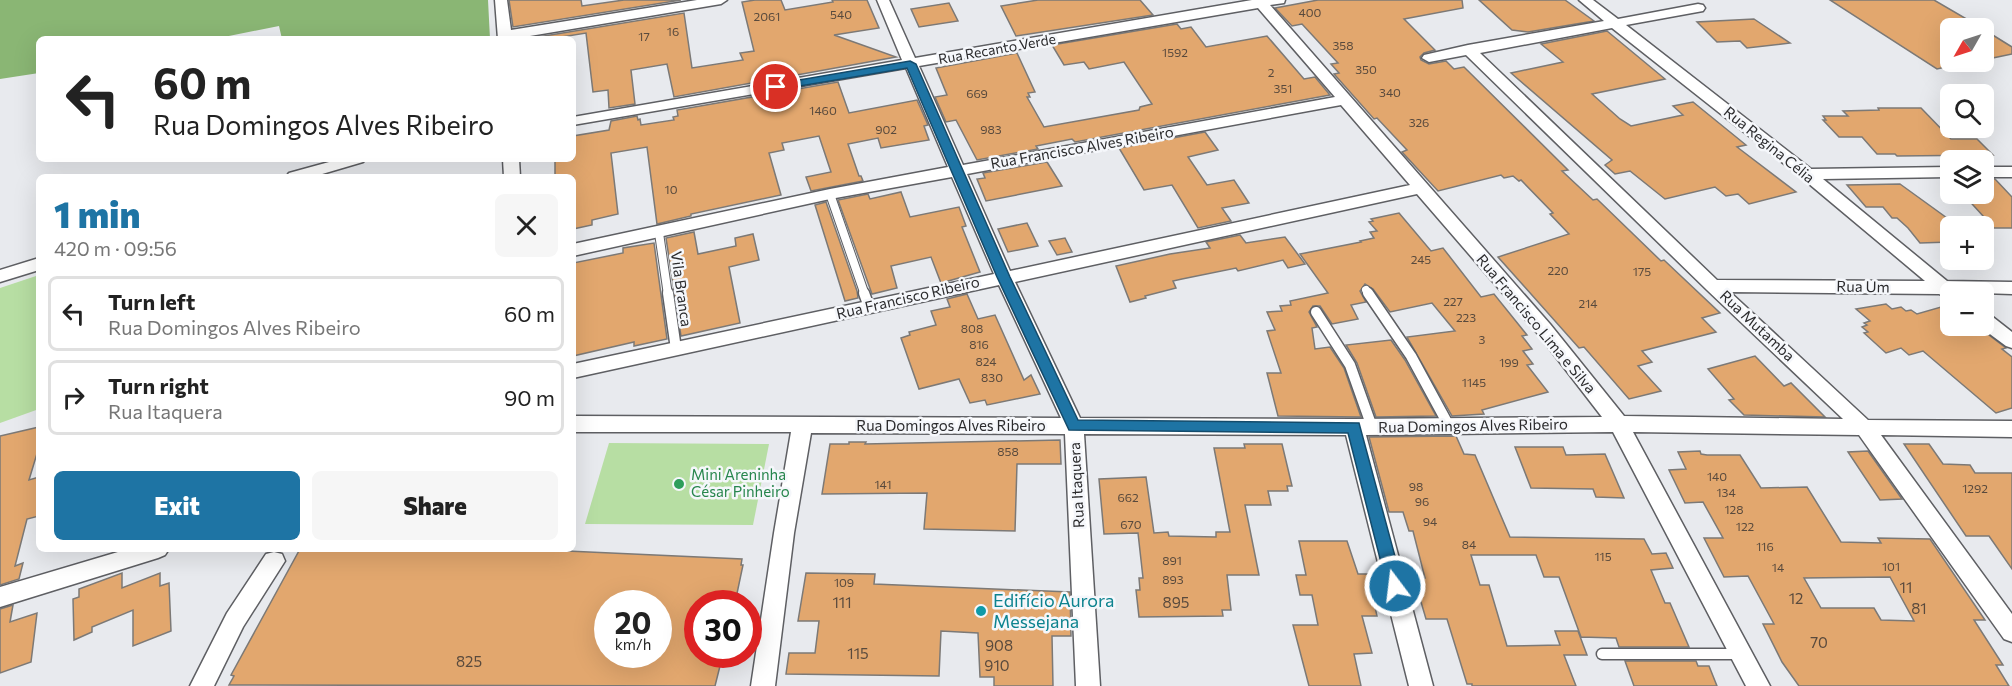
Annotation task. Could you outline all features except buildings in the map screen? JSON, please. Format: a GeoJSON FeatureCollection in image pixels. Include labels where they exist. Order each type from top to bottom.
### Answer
{"type":"FeatureCollection","features":[{"type":"Feature","properties":{"kind":"street"},"geometry":{"type":"LineString","coordinates":[[501,0],[505,36]]}},
{"type":"Feature","properties":{"kind":"street"},"geometry":{"type":"LineString","coordinates":[[511,36],[721,0]]}},
{"type":"Feature","properties":{"kind":"street","name":"Rua Itaquera"},"geometry":{"type":"LineString","coordinates":[[883,0],[1004,277],[1074,426],[1088,686]]}},
{"type":"Feature","properties":{"kind":"street","name":"Rua Recanto Verde"},"geometry":{"type":"LineString","coordinates":[[576,120],[1279,0]]}},
{"type":"Feature","properties":{"kind":"street","name":"Rua Regina Célia"},"geometry":{"type":"LineString","coordinates":[[1585,0],[1807,174],[1940,285]]}},
{"type":"Feature","properties":{"kind":"street","name":"Rua Francisco Lima e Silva"},"geometry":{"type":"LineString","coordinates":[[1259,2],[1544,329],[1619,424],[1758,686]]}},
{"type":"Feature","properties":{"kind":"street"},"geometry":{"type":"LineString","coordinates":[[1429,58],[1468,49],[1698,9]]}},
{"type":"Feature","properties":{"kind":"street","name":"Rua Mutamba"},"geometry":{"type":"LineString","coordinates":[[1468,49],[1713,286],[1866,429],[2012,632]]}},
{"type":"Feature","properties":{"kind":"street","name":"Rua Francisco Alves Ribeiro"},"geometry":{"type":"LineString","coordinates":[[576,249],[830,194],[1344,100]]}},
{"type":"Feature","properties":{"kind":"street"},"geometry":{"type":"LineString","coordinates":[[313,174],[349,162]]}},
{"type":"Feature","properties":{"kind":"street"},"geometry":{"type":"LineString","coordinates":[[1807,174],[1940,172]]}},
{"type":"Feature","properties":{"kind":"street"},"geometry":{"type":"LineString","coordinates":[[1994,172],[2012,172]]}},
{"type":"Feature","properties":{"kind":"street","name":"Rua Francisco Ribeiro"},"geometry":{"type":"LineString","coordinates":[[576,370],[1420,188]]}},
{"type":"Feature","properties":{"kind":"street"},"geometry":{"type":"LineString","coordinates":[[0,276],[36,265]]}},
{"type":"Feature","properties":{"kind":"street","name":"Rua Um"},"geometry":{"type":"LineString","coordinates":[[1713,286],[1940,291]]}},
{"type":"Feature","properties":{"kind":"street","name":"Rua Um"},"geometry":{"type":"LineString","coordinates":[[1994,289],[2012,288]]}},
{"type":"Feature","properties":{"kind":"street"},"geometry":{"type":"LineString","coordinates":[[1994,327],[2012,341]]}},
{"type":"Feature","properties":{"kind":"street","name":"Rua Domingos Alves Ribeiro"},"geometry":{"type":"LineString","coordinates":[[576,424],[1363,427],[1619,424],[1866,429],[2012,429]]}},
{"type":"Feature","properties":{"kind":"street"},"geometry":{"type":"LineString","coordinates":[[763,686],[784,533],[802,426]]}},
{"type":"Feature","properties":{"kind":"street"},"geometry":{"type":"LineString","coordinates":[[1363,427],[1421,686]]}},
{"type":"Feature","properties":{"kind":"street"},"geometry":{"type":"LineString","coordinates":[[0,597],[148,552]]}},
{"type":"Feature","properties":{"kind":"street"},"geometry":{"type":"LineString","coordinates":[[202,686],[235,620],[274,561]]}},
{"type":"Feature","properties":{"kind":"lane"},"geometry":{"type":"LineString","coordinates":[[830,194],[868,307]]}},
{"type":"Feature","properties":{"kind":"lane","name":"Vila Branca"},"geometry":{"type":"LineString","coordinates":[[658,233],[676,349]]}},
{"type":"Feature","properties":{"kind":"lane"},"geometry":{"type":"LineString","coordinates":[[1366,290],[1404,341],[1449,426]]}},
{"type":"Feature","properties":{"kind":"lane"},"geometry":{"type":"LineString","coordinates":[[1316,312],[1350,365],[1363,427]]}},
{"type":"Feature","properties":{"kind":"lane"},"geometry":{"type":"LineString","coordinates":[[1602,654],[1742,654]]}},
{"type":"Feature","properties":{"kind":"green space"},"geometry":{"type":"Polygon","coordinates":[[[0,0],[488,0],[490,36],[281,36],[279,26],[229,36],[36,36],[36,73],[0,79],[0,0]]]}},
{"type":"Feature","properties":{"kind":"green space"},"geometry":{"type":"Polygon","coordinates":[[[36,276],[36,410],[0,423],[0,288],[36,276]]]}},
{"type":"Feature","properties":{"kind":"green space","name":"Mini Areninha César Pinheiro"},"geometry":{"type":"Polygon","coordinates":[[[609,443],[769,444],[753,525],[585,524],[609,443]]]}},
{"type":"Feature","properties":{"kind":"place","name":"Mini Areninha César Pinheiro"},"geometry":{"type":"Point","coordinates":[679,484]}},
{"type":"Feature","properties":{"kind":"place","name":"Edifício Aurora Messejana"},"geometry":{"type":"Point","coordinates":[981,611]}},
{"type":"Feature","properties":{"kind":"route"},"geometry":{"type":"LineString","coordinates":[[776,87],[910,64],[959,170],[1004,277],[1074,426],[1354,427],[1395,586]]}}]}
